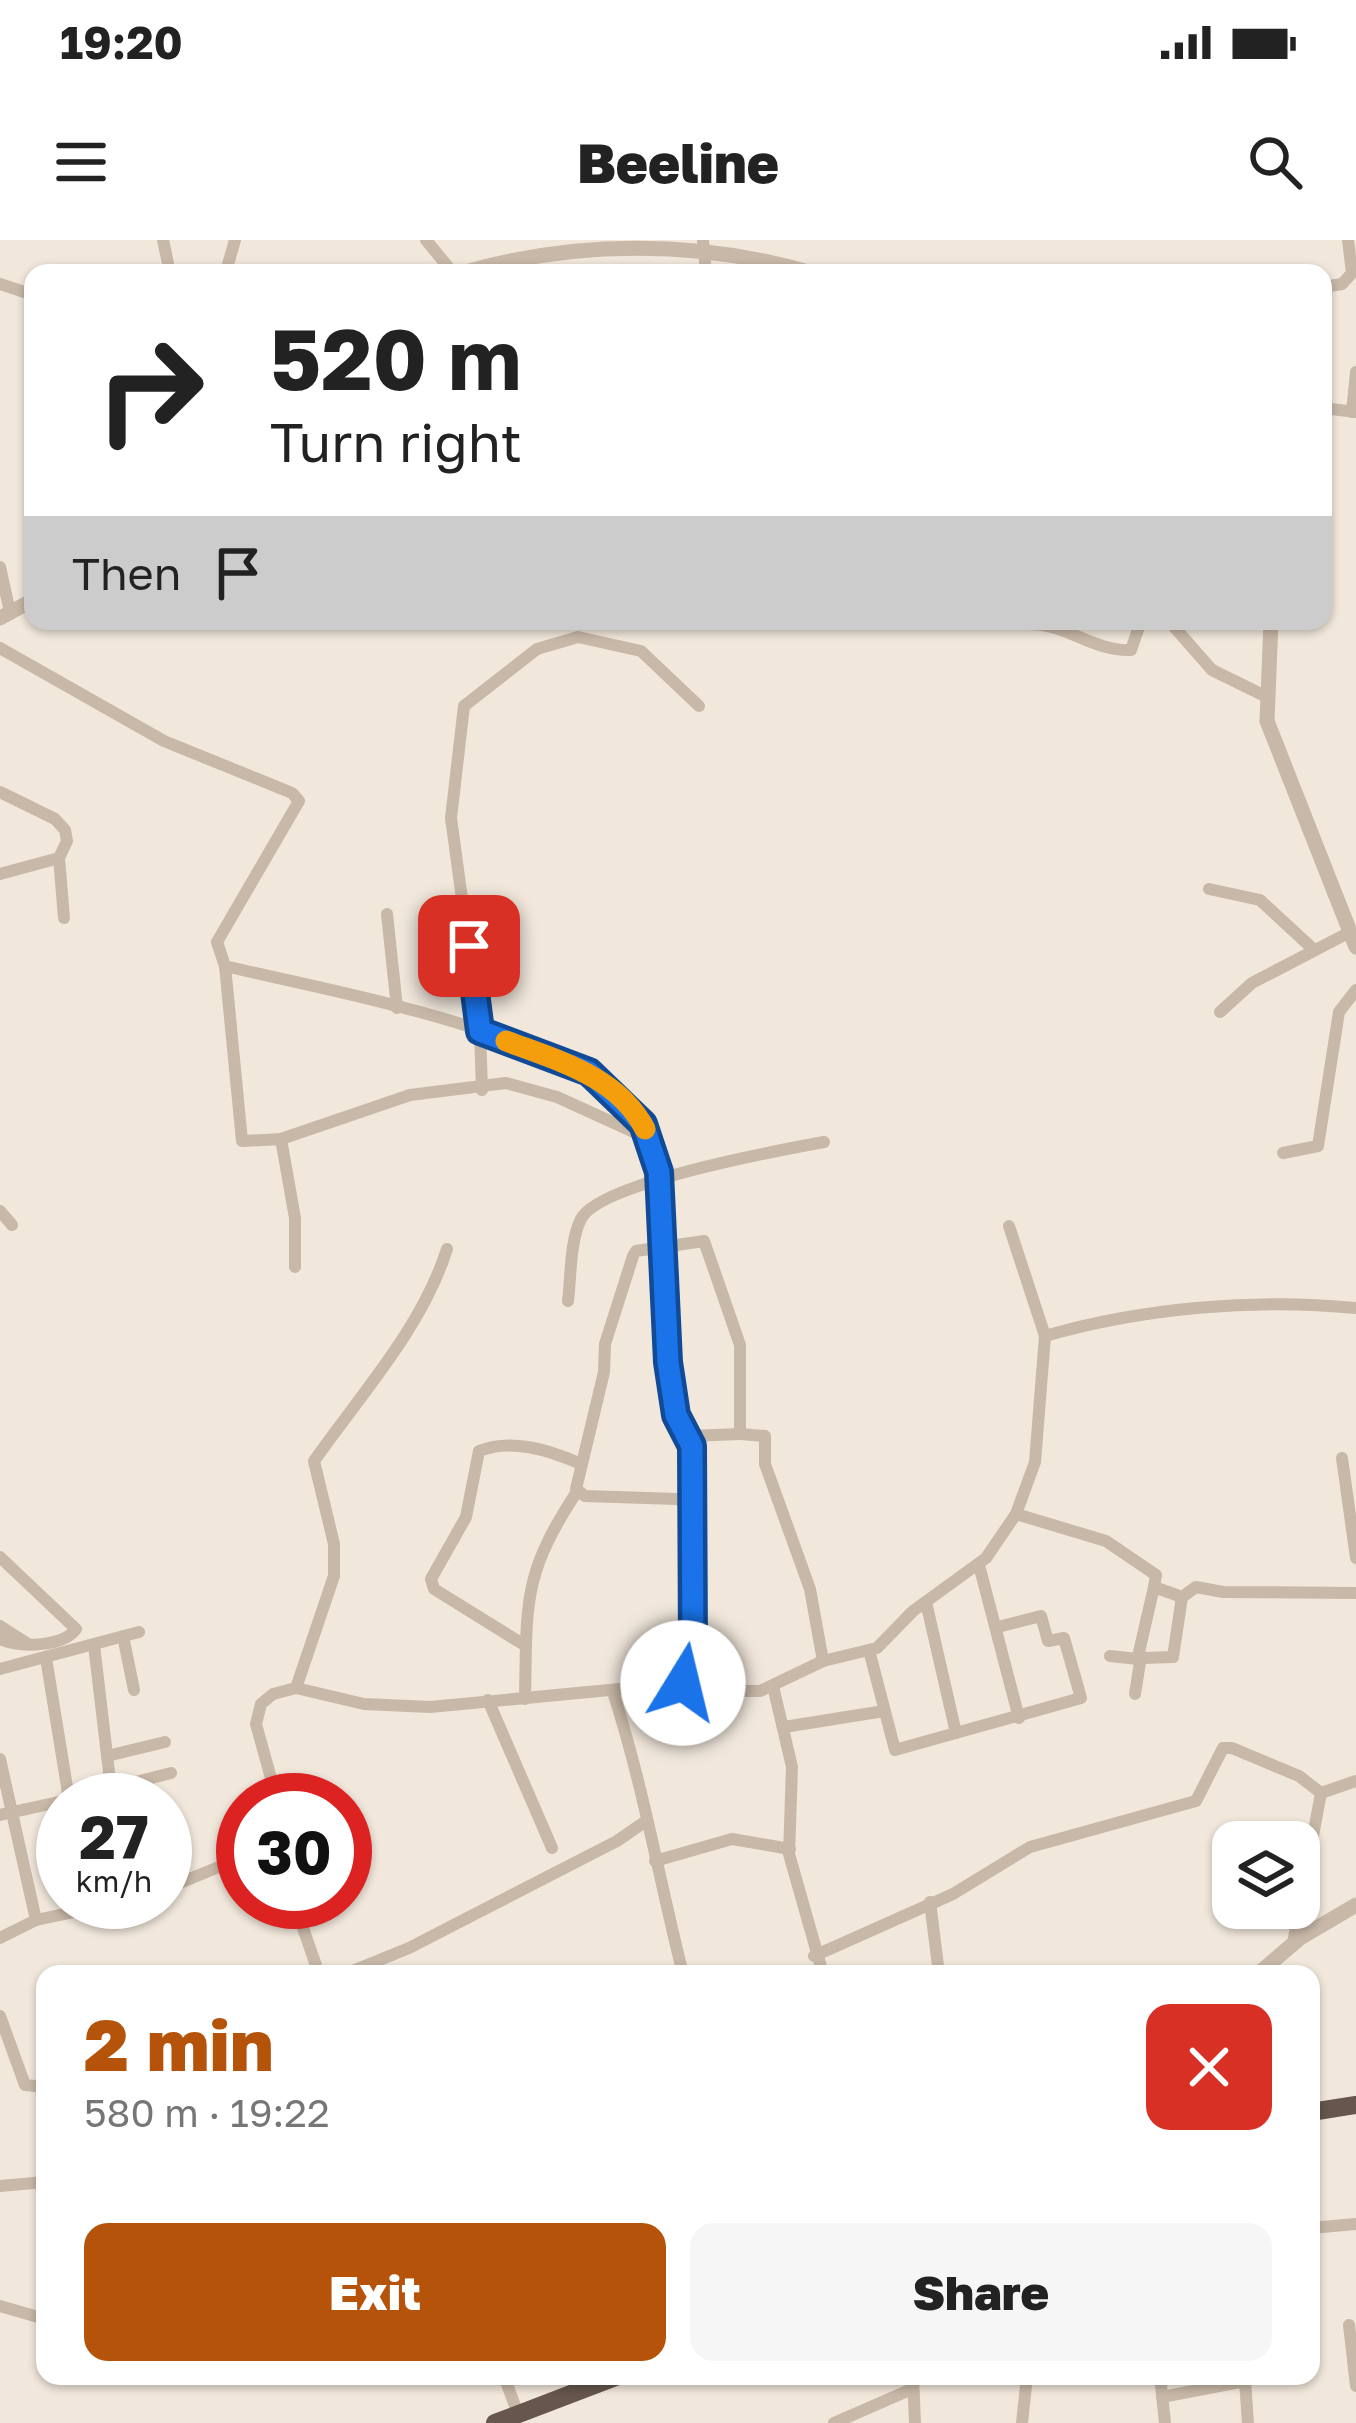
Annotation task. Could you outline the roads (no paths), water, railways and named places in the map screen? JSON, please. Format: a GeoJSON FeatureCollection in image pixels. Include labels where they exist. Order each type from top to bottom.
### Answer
{"type":"FeatureCollection","features":[{"type":"Feature","properties":{"kind":"highway"},"geometry":{"type":"LineString","coordinates":[[1320,2111],[1356,2105]]}},
{"type":"Feature","properties":{"kind":"highway"},"geometry":{"type":"LineString","coordinates":[[495,2423],[576,2385]]}},
{"type":"Feature","properties":{"kind":"street"},"geometry":{"type":"LineString","coordinates":[[426,240],[446,264]]}},
{"type":"Feature","properties":{"kind":"street"},"geometry":{"type":"LineString","coordinates":[[498,264],[578,243],[639,240],[703,245],[777,264]]}},
{"type":"Feature","properties":{"kind":"street"},"geometry":{"type":"LineString","coordinates":[[1332,286],[1342,284],[1352,273],[1348,240]]}},
{"type":"Feature","properties":{"kind":"street"},"geometry":{"type":"LineString","coordinates":[[1354,412],[1356,372]]}},
{"type":"Feature","properties":{"kind":"street"},"geometry":{"type":"LineString","coordinates":[[0,568],[5,615]]}},
{"type":"Feature","properties":{"kind":"street"},"geometry":{"type":"LineString","coordinates":[[1064,630],[1110,651],[1131,650],[1138,630]]}},
{"type":"Feature","properties":{"kind":"street"},"geometry":{"type":"LineString","coordinates":[[1177,630],[1212,670],[1265,696]]}},
{"type":"Feature","properties":{"kind":"street"},"geometry":{"type":"LineString","coordinates":[[1220,1012],[1252,983],[1313,950],[1353,940],[1349,907],[1267,721],[1270,630]]}},
{"type":"Feature","properties":{"kind":"street"},"geometry":{"type":"LineString","coordinates":[[482,1090],[480,1031],[451,818],[464,706],[537,650],[578,638],[641,651],[699,706]]}},
{"type":"Feature","properties":{"kind":"street"},"geometry":{"type":"LineString","coordinates":[[0,648],[164,741],[292,794],[299,802],[217,942],[225,966],[242,1141],[281,1139],[410,1095],[482,1090],[506,1083],[556,1097],[647,1138]]}},
{"type":"Feature","properties":{"kind":"street"},"geometry":{"type":"LineString","coordinates":[[0,792],[55,819],[67,841],[59,858],[64,918]]}},
{"type":"Feature","properties":{"kind":"street"},"geometry":{"type":"LineString","coordinates":[[0,874],[59,858]]}},
{"type":"Feature","properties":{"kind":"street"},"geometry":{"type":"LineString","coordinates":[[1208,889],[1260,900],[1313,950]]}},
{"type":"Feature","properties":{"kind":"street"},"geometry":{"type":"LineString","coordinates":[[387,914],[397,1008]]}},
{"type":"Feature","properties":{"kind":"street"},"geometry":{"type":"LineString","coordinates":[[225,966],[480,1031],[589,1072],[631,1110],[647,1138],[660,1182],[668,1362],[676,1415],[688,1436],[693,1648],[683,1683]]}},
{"type":"Feature","properties":{"kind":"street"},"geometry":{"type":"LineString","coordinates":[[1283,1154],[1318,1145],[1339,1012],[1356,990]]}},
{"type":"Feature","properties":{"kind":"street"},"geometry":{"type":"LineString","coordinates":[[281,1139],[295,1218],[295,1267]]}},
{"type":"Feature","properties":{"kind":"street"},"geometry":{"type":"LineString","coordinates":[[568,1301],[580,1220],[595,1201],[715,1162],[824,1142]]}},
{"type":"Feature","properties":{"kind":"street"},"geometry":{"type":"LineString","coordinates":[[0,1211],[12,1225]]}},
{"type":"Feature","properties":{"kind":"street"},"geometry":{"type":"LineString","coordinates":[[270,1773],[256,1724],[261,1705],[273,1694],[296,1688],[364,1705],[430,1706],[683,1683],[697,1691],[746,1693],[773,1686],[823,1661],[869,1650],[892,1637],[926,1602],[979,1565],[1016,1514],[1035,1462],[1045,1336],[1009,1226]]}},
{"type":"Feature","properties":{"kind":"street"},"geometry":{"type":"LineString","coordinates":[[525,1699],[531,1575],[544,1541],[578,1490],[579,1462],[604,1372],[605,1344],[633,1256],[665,1245],[704,1241],[740,1345],[740,1434]]}},
{"type":"Feature","properties":{"kind":"street"},"geometry":{"type":"LineString","coordinates":[[296,1688],[334,1576],[334,1544],[314,1461],[436,1285],[447,1250]]}},
{"type":"Feature","properties":{"kind":"street"},"geometry":{"type":"LineString","coordinates":[[1045,1336],[1219,1307],[1308,1303],[1356,1308]]}},
{"type":"Feature","properties":{"kind":"street"},"geometry":{"type":"LineString","coordinates":[[688,1436],[765,1436],[765,1464],[813,1601],[823,1661]]}},
{"type":"Feature","properties":{"kind":"street"},"geometry":{"type":"LineString","coordinates":[[526,1646],[434,1589],[431,1579],[466,1517],[478,1451],[498,1446],[544,1449],[579,1462]]}},
{"type":"Feature","properties":{"kind":"street"},"geometry":{"type":"LineString","coordinates":[[1342,1458],[1356,1558]]}},
{"type":"Feature","properties":{"kind":"street"},"geometry":{"type":"LineString","coordinates":[[578,1490],[586,1496],[677,1499],[689,1505]]}},
{"type":"Feature","properties":{"kind":"street"},"geometry":{"type":"LineString","coordinates":[[1016,1514],[1106,1541],[1156,1575],[1135,1694]]}},
{"type":"Feature","properties":{"kind":"street"},"geometry":{"type":"LineString","coordinates":[[0,1557],[74,1622],[69,1638],[28,1644],[0,1640]]}},
{"type":"Feature","properties":{"kind":"street"},"geometry":{"type":"LineString","coordinates":[[979,1565],[1019,1718]]}},
{"type":"Feature","properties":{"kind":"street"},"geometry":{"type":"LineString","coordinates":[[1154,1587],[1182,1597]]}},
{"type":"Feature","properties":{"kind":"street"},"geometry":{"type":"LineString","coordinates":[[1110,1656],[1173,1657],[1182,1597],[1196,1587],[1222,1592],[1356,1592]]}},
{"type":"Feature","properties":{"kind":"street"},"geometry":{"type":"LineString","coordinates":[[926,1602],[956,1733]]}},
{"type":"Feature","properties":{"kind":"street"},"geometry":{"type":"LineString","coordinates":[[869,1650],[895,1750],[1081,1699],[1064,1637],[1048,1641],[1041,1616],[998,1627]]}},
{"type":"Feature","properties":{"kind":"street"},"geometry":{"type":"LineString","coordinates":[[0,1626],[28,1644]]}},
{"type":"Feature","properties":{"kind":"street"},"geometry":{"type":"LineString","coordinates":[[0,1669],[139,1632]]}},
{"type":"Feature","properties":{"kind":"street"},"geometry":{"type":"LineString","coordinates":[[123,1636],[134,1690]]}},
{"type":"Feature","properties":{"kind":"street"},"geometry":{"type":"LineString","coordinates":[[94,1645],[110,1773]]}},
{"type":"Feature","properties":{"kind":"street"},"geometry":{"type":"LineString","coordinates":[[46,1658],[62,1773]]}},
{"type":"Feature","properties":{"kind":"street"},"geometry":{"type":"LineString","coordinates":[[773,1686],[792,1767],[790,1849],[818,1965]]}},
{"type":"Feature","properties":{"kind":"street"},"geometry":{"type":"LineString","coordinates":[[613,1692],[645,1794],[646,1821],[681,1965]]}},
{"type":"Feature","properties":{"kind":"street"},"geometry":{"type":"LineString","coordinates":[[488,1700],[552,1848]]}},
{"type":"Feature","properties":{"kind":"street"},"geometry":{"type":"LineString","coordinates":[[784,1727],[884,1711]]}},
{"type":"Feature","properties":{"kind":"street"},"geometry":{"type":"LineString","coordinates":[[107,1756],[164,1742]]}},
{"type":"Feature","properties":{"kind":"street"},"geometry":{"type":"LineString","coordinates":[[814,1956],[930,1902],[1030,1847],[1196,1801],[1223,1748],[1299,1776],[1321,1793]]}},
{"type":"Feature","properties":{"kind":"street"},"geometry":{"type":"LineString","coordinates":[[0,1760],[5,1814],[36,1920],[0,1938]]}},
{"type":"Feature","properties":{"kind":"street"},"geometry":{"type":"LineString","coordinates":[[1321,1793],[1356,1781]]}},
{"type":"Feature","properties":{"kind":"street"},"geometry":{"type":"LineString","coordinates":[[1294,1943],[1321,1793]]}},
{"type":"Feature","properties":{"kind":"street"},"geometry":{"type":"LineString","coordinates":[[5,1814],[36,1807]]}},
{"type":"Feature","properties":{"kind":"street"},"geometry":{"type":"LineString","coordinates":[[369,1965],[617,1841],[646,1821]]}},
{"type":"Feature","properties":{"kind":"street"},"geometry":{"type":"LineString","coordinates":[[655,1862],[732,1839],[790,1849]]}},
{"type":"Feature","properties":{"kind":"street"},"geometry":{"type":"LineString","coordinates":[[930,1902],[938,1965]]}},
{"type":"Feature","properties":{"kind":"street"},"geometry":{"type":"LineString","coordinates":[[1268,1965],[1294,1943],[1356,1905]]}},
{"type":"Feature","properties":{"kind":"street"},"geometry":{"type":"LineString","coordinates":[[303,1929],[316,1965]]}},
{"type":"Feature","properties":{"kind":"street"},"geometry":{"type":"LineString","coordinates":[[0,2016],[5,2049],[26,2085],[36,2086]]}},
{"type":"Feature","properties":{"kind":"street"},"geometry":{"type":"LineString","coordinates":[[0,2186],[36,2183]]}},
{"type":"Feature","properties":{"kind":"street"},"geometry":{"type":"LineString","coordinates":[[1320,2227],[1356,2224]]}},
{"type":"Feature","properties":{"kind":"street"},"geometry":{"type":"LineString","coordinates":[[0,2306],[36,2316]]}},
{"type":"Feature","properties":{"kind":"street"},"geometry":{"type":"LineString","coordinates":[[1349,2325],[1356,2386]]}},
{"type":"Feature","properties":{"kind":"street"},"geometry":{"type":"LineString","coordinates":[[507,2385],[518,2414]]}},
{"type":"Feature","properties":{"kind":"street"},"geometry":{"type":"LineString","coordinates":[[834,2423],[909,2385]]}},
{"type":"Feature","properties":{"kind":"street"},"geometry":{"type":"LineString","coordinates":[[913,2385],[915,2423]]}},
{"type":"Feature","properties":{"kind":"street"},"geometry":{"type":"LineString","coordinates":[[1022,2423],[1026,2385]]}},
{"type":"Feature","properties":{"kind":"street"},"geometry":{"type":"LineString","coordinates":[[1161,2385],[1166,2423]]}},
{"type":"Feature","properties":{"kind":"street"},"geometry":{"type":"LineString","coordinates":[[1162,2397],[1224,2385]]}},
{"type":"Feature","properties":{"kind":"street"},"geometry":{"type":"LineString","coordinates":[[1245,2385],[1247,2423]]}},
{"type":"Feature","properties":{"kind":"street"},"geometry":{"type":"LineString","coordinates":[[1256,2385],[1256,2401]]}}]}
